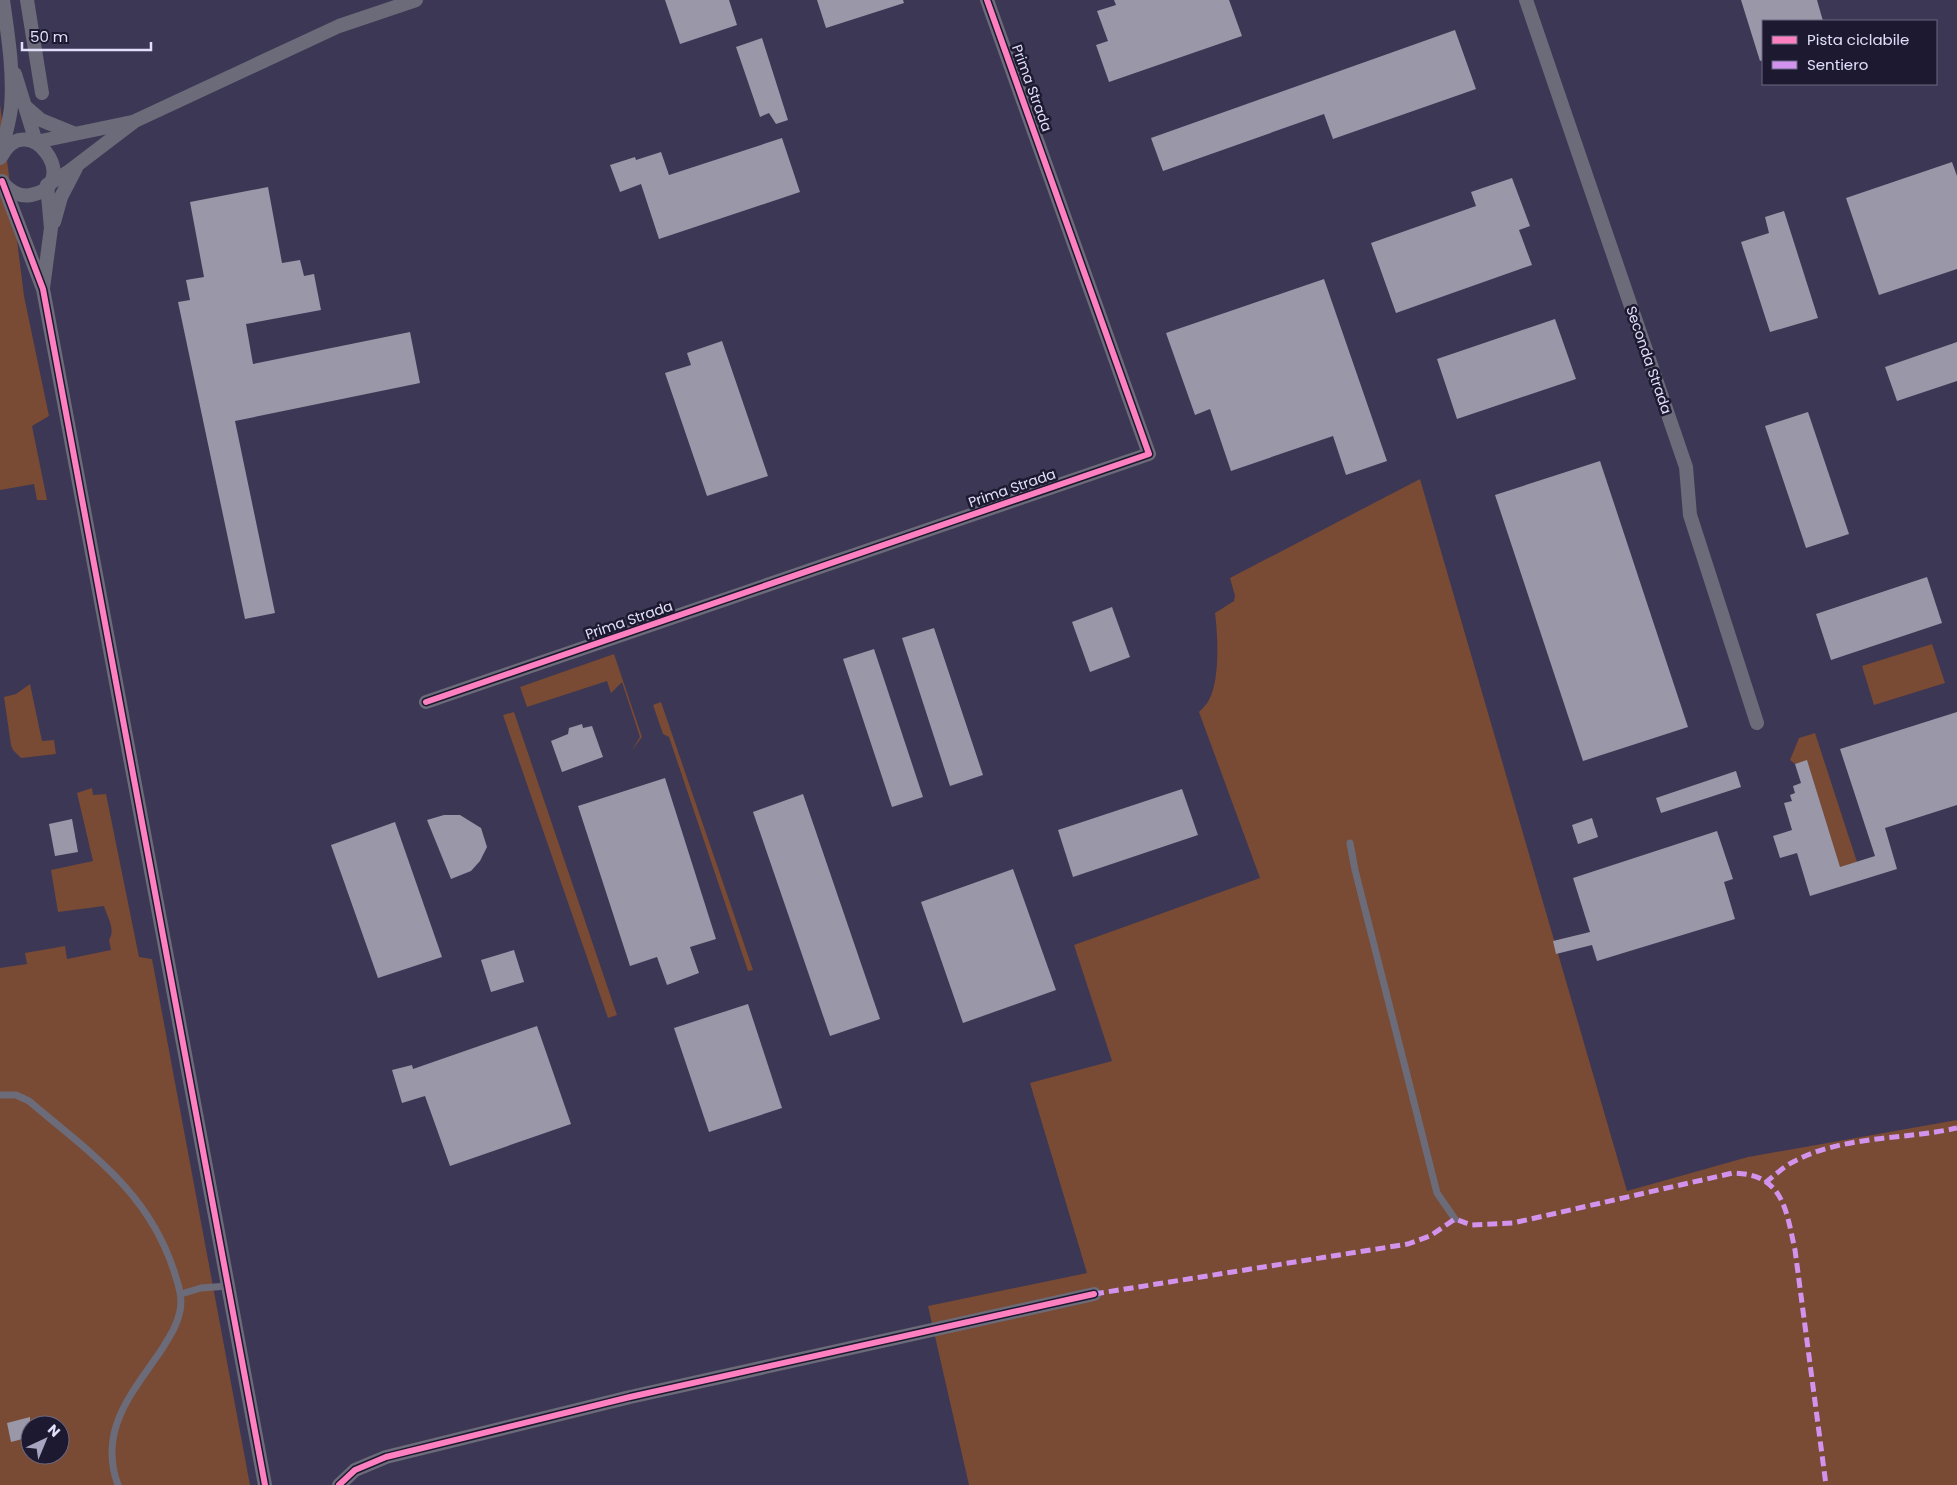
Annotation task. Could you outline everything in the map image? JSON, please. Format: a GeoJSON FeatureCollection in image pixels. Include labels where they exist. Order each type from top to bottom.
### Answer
{"type":"FeatureCollection","features":[{"type":"Feature","properties":{"kind":"street"},"geometry":{"type":"LineString","coordinates":[[0,159],[11,110],[11,62],[3,0]]}},
{"type":"Feature","properties":{"kind":"street"},"geometry":{"type":"LineString","coordinates":[[27,0],[42,93]]}},
{"type":"Feature","properties":{"kind":"street"},"geometry":{"type":"LineString","coordinates":[[1,179],[15,193],[24,196],[41,191],[136,121],[339,26],[416,0]]}},
{"type":"Feature","properties":{"kind":"street","name":"Prima Strada"},"geometry":{"type":"LineString","coordinates":[[426,702],[1149,454],[987,0]]}},
{"type":"Feature","properties":{"kind":"street","name":"Seconda Strada"},"geometry":{"type":"LineString","coordinates":[[1526,0],[1686,467],[1690,515],[1757,723]]}},
{"type":"Feature","properties":{"kind":"street"},"geometry":{"type":"LineString","coordinates":[[11,62],[36,142]]}},
{"type":"Feature","properties":{"kind":"street"},"geometry":{"type":"LineString","coordinates":[[26,107],[41,120],[73,133]]}},
{"type":"Feature","properties":{"kind":"street"},"geometry":{"type":"LineString","coordinates":[[36,142],[136,121]]}},
{"type":"Feature","properties":{"kind":"street"},"geometry":{"type":"LineString","coordinates":[[0,159],[7,148],[13,144],[28,140],[36,142],[48,151],[53,164],[53,172],[47,186],[51,232]]}},
{"type":"Feature","properties":{"kind":"street"},"geometry":{"type":"LineString","coordinates":[[42,289],[51,232],[61,198],[79,164]]}},
{"type":"Feature","properties":{"kind":"street"},"geometry":{"type":"LineString","coordinates":[[1,179],[42,289],[265,1485]]}},
{"type":"Feature","properties":{"kind":"street"},"geometry":{"type":"LineString","coordinates":[[338,1485],[355,1470],[395,1454],[630,1398],[1094,1294]]}},
{"type":"Feature","properties":{"kind":"lane"},"geometry":{"type":"LineString","coordinates":[[1350,843],[1355,870],[1437,1193],[1455,1219]]}},
{"type":"Feature","properties":{"kind":"lane"},"geometry":{"type":"LineString","coordinates":[[0,1095],[16,1095],[29,1102],[110,1171],[143,1207],[159,1232],[181,1294],[180,1311],[173,1332],[126,1402],[113,1432],[111,1458],[118,1485]]}},
{"type":"Feature","properties":{"kind":"lane"},"geometry":{"type":"LineString","coordinates":[[181,1294],[201,1288],[228,1286]]}},
{"type":"Feature","properties":{"kind":"shaded area"},"geometry":{"type":"Polygon","coordinates":[[[0,104],[24,296],[49,416],[32,426],[47,500],[37,500],[34,484],[0,490],[0,104]]]}},
{"type":"Feature","properties":{"kind":"shaded area"},"geometry":{"type":"Polygon","coordinates":[[[1420,479],[1627,1191],[1748,1157],[1957,1120],[1957,1485],[969,1485],[928,1306],[1087,1273],[1030,1083],[1112,1061],[1074,945],[1260,878],[1199,712],[1206,705],[1213,691],[1217,670],[1215,613],[1234,601],[1235,596],[1230,578],[1420,479]]]}},
{"type":"Feature","properties":{"kind":"shaded area"},"geometry":{"type":"Polygon","coordinates":[[[1932,644],[1945,683],[1874,705],[1862,666],[1932,644]]]}},
{"type":"Feature","properties":{"kind":"shaded area"},"geometry":{"type":"Polygon","coordinates":[[[614,654],[642,737],[632,750],[640,737],[622,682],[611,693],[607,681],[527,707],[520,687],[614,654]]]}},
{"type":"Feature","properties":{"kind":"shaded area"},"geometry":{"type":"Polygon","coordinates":[[[30,684],[42,741],[54,740],[56,754],[21,758],[11,745],[4,697],[16,694],[30,684]]]}},
{"type":"Feature","properties":{"kind":"shaded area"},"geometry":{"type":"Polygon","coordinates":[[[661,702],[753,970],[748,971],[669,737],[663,734],[653,705],[661,702]]]}},
{"type":"Feature","properties":{"kind":"shaded area"},"geometry":{"type":"Polygon","coordinates":[[[514,712],[617,1015],[608,1018],[503,715],[514,712]]]}},
{"type":"Feature","properties":{"kind":"shaded area"},"geometry":{"type":"Polygon","coordinates":[[[1815,733],[1857,862],[1825,872],[1832,842],[1807,761],[1795,764],[1790,760],[1799,738],[1815,733]]]}},
{"type":"Feature","properties":{"kind":"shaded area"},"geometry":{"type":"Polygon","coordinates":[[[92,788],[93,795],[106,794],[139,957],[152,959],[250,1485],[0,1485],[0,968],[27,964],[25,953],[65,946],[67,959],[111,950],[109,940],[112,932],[104,906],[58,912],[51,870],[93,861],[77,793],[92,788]]]}},
{"type":"Feature","properties":{"kind":"building"},"geometry":{"type":"Polygon","coordinates":[[[665,0],[729,0],[737,25],[680,44],[665,0]]]}},
{"type":"Feature","properties":{"kind":"building"},"geometry":{"type":"Polygon","coordinates":[[[817,0],[903,0],[904,3],[826,28],[817,0]]]}},
{"type":"Feature","properties":{"kind":"building"},"geometry":{"type":"Polygon","coordinates":[[[1114,0],[1229,0],[1242,36],[1109,82],[1096,45],[1108,41],[1097,11],[1116,5],[1114,0]]]}},
{"type":"Feature","properties":{"kind":"building"},"geometry":{"type":"Polygon","coordinates":[[[1741,0],[1817,0],[1823,20],[1762,20],[1762,60],[1760,61],[1741,0]]]}},
{"type":"Feature","properties":{"kind":"building"},"geometry":{"type":"Polygon","coordinates":[[[1455,30],[1476,89],[1333,139],[1324,114],[1163,171],[1151,138],[1455,30]]]}},
{"type":"Feature","properties":{"kind":"building"},"geometry":{"type":"Polygon","coordinates":[[[762,38],[788,120],[776,124],[769,113],[760,117],[736,47],[762,38]]]}},
{"type":"Feature","properties":{"kind":"building"},"geometry":{"type":"Polygon","coordinates":[[[782,138],[800,192],[659,239],[641,184],[620,192],[610,165],[635,157],[636,160],[661,152],[669,175],[782,138]]]}},
{"type":"Feature","properties":{"kind":"building"},"geometry":{"type":"Polygon","coordinates":[[[1952,162],[1957,176],[1957,269],[1879,295],[1846,198],[1952,162]]]}},
{"type":"Feature","properties":{"kind":"building"},"geometry":{"type":"Polygon","coordinates":[[[1512,178],[1530,226],[1519,230],[1532,265],[1396,313],[1371,243],[1476,206],[1471,192],[1512,178]]]}},
{"type":"Feature","properties":{"kind":"building"},"geometry":{"type":"Polygon","coordinates":[[[268,187],[282,263],[300,260],[304,276],[314,274],[321,310],[246,324],[253,364],[410,332],[420,383],[235,421],[275,613],[245,619],[178,302],[190,300],[186,280],[204,277],[190,202],[268,187]]]}},
{"type":"Feature","properties":{"kind":"building"},"geometry":{"type":"Polygon","coordinates":[[[1784,211],[1818,318],[1770,332],[1741,242],[1769,233],[1765,217],[1784,211]]]}},
{"type":"Feature","properties":{"kind":"building"},"geometry":{"type":"Polygon","coordinates":[[[1324,279],[1387,461],[1346,475],[1333,436],[1231,471],[1210,409],[1195,415],[1166,333],[1324,279]]]}},
{"type":"Feature","properties":{"kind":"building"},"geometry":{"type":"Polygon","coordinates":[[[1555,319],[1576,379],[1457,419],[1437,359],[1555,319]]]}},
{"type":"Feature","properties":{"kind":"building"},"geometry":{"type":"Polygon","coordinates":[[[722,341],[768,476],[707,496],[665,373],[691,365],[687,353],[722,341]]]}},
{"type":"Feature","properties":{"kind":"building"},"geometry":{"type":"Polygon","coordinates":[[[1957,342],[1957,381],[1897,401],[1885,367],[1957,342]]]}},
{"type":"Feature","properties":{"kind":"building"},"geometry":{"type":"Polygon","coordinates":[[[1808,412],[1849,534],[1806,548],[1765,426],[1808,412]]]}},
{"type":"Feature","properties":{"kind":"building"},"geometry":{"type":"Polygon","coordinates":[[[1600,461],[1688,727],[1583,761],[1495,495],[1600,461]]]}},
{"type":"Feature","properties":{"kind":"building"},"geometry":{"type":"Polygon","coordinates":[[[1927,577],[1942,623],[1831,660],[1816,614],[1927,577]]]}},
{"type":"Feature","properties":{"kind":"building"},"geometry":{"type":"Polygon","coordinates":[[[1112,607],[1130,657],[1090,672],[1072,622],[1112,607]]]}},
{"type":"Feature","properties":{"kind":"building"},"geometry":{"type":"Polygon","coordinates":[[[934,628],[983,775],[950,786],[902,638],[934,628]]]}},
{"type":"Feature","properties":{"kind":"building"},"geometry":{"type":"Polygon","coordinates":[[[874,649],[923,797],[892,807],[843,659],[874,649]]]}},
{"type":"Feature","properties":{"kind":"building"},"geometry":{"type":"Polygon","coordinates":[[[1957,712],[1957,805],[1885,828],[1897,869],[1810,896],[1797,853],[1780,858],[1773,836],[1792,830],[1784,803],[1792,801],[1790,795],[1795,793],[1793,786],[1801,783],[1795,764],[1807,760],[1840,867],[1875,856],[1840,749],[1957,712]]]}},
{"type":"Feature","properties":{"kind":"building"},"geometry":{"type":"Polygon","coordinates":[[[582,724],[583,728],[592,726],[603,757],[562,772],[551,741],[568,734],[569,728],[582,724]]]}},
{"type":"Feature","properties":{"kind":"building"},"geometry":{"type":"Polygon","coordinates":[[[1736,771],[1741,787],[1661,813],[1656,798],[1736,771]]]}},
{"type":"Feature","properties":{"kind":"building"},"geometry":{"type":"Polygon","coordinates":[[[665,778],[716,939],[690,947],[699,973],[667,985],[657,957],[630,966],[578,806],[665,778]]]}},
{"type":"Feature","properties":{"kind":"building"},"geometry":{"type":"Polygon","coordinates":[[[1182,789],[1198,835],[1073,877],[1058,830],[1182,789]]]}},
{"type":"Feature","properties":{"kind":"building"},"geometry":{"type":"Polygon","coordinates":[[[803,794],[880,1019],[830,1036],[753,812],[803,794]]]}},
{"type":"Feature","properties":{"kind":"building"},"geometry":{"type":"Polygon","coordinates":[[[444,815],[460,815],[481,828],[487,847],[480,861],[471,871],[451,879],[427,820],[444,815]]]}},
{"type":"Feature","properties":{"kind":"building"},"geometry":{"type":"Polygon","coordinates":[[[1592,818],[1598,837],[1578,844],[1572,825],[1592,818]]]}},
{"type":"Feature","properties":{"kind":"building"},"geometry":{"type":"Polygon","coordinates":[[[72,819],[78,852],[55,856],[49,824],[72,819]]]}},
{"type":"Feature","properties":{"kind":"building"},"geometry":{"type":"Polygon","coordinates":[[[395,822],[442,957],[378,978],[331,845],[395,822]]]}},
{"type":"Feature","properties":{"kind":"building"},"geometry":{"type":"Polygon","coordinates":[[[1717,831],[1733,879],[1724,882],[1735,919],[1597,961],[1592,945],[1556,954],[1553,941],[1590,932],[1573,878],[1717,831]]]}},
{"type":"Feature","properties":{"kind":"building"},"geometry":{"type":"Polygon","coordinates":[[[1013,869],[1056,990],[963,1023],[921,902],[1013,869]]]}},
{"type":"Feature","properties":{"kind":"building"},"geometry":{"type":"Polygon","coordinates":[[[514,950],[524,982],[491,992],[481,960],[514,950]]]}},
{"type":"Feature","properties":{"kind":"building"},"geometry":{"type":"Polygon","coordinates":[[[748,1004],[782,1108],[709,1132],[674,1028],[748,1004]]]}},
{"type":"Feature","properties":{"kind":"building"},"geometry":{"type":"Polygon","coordinates":[[[537,1026],[571,1124],[450,1166],[425,1096],[402,1103],[392,1070],[412,1065],[413,1069],[537,1026]]]}},
{"type":"Feature","properties":{"kind":"building"},"geometry":{"type":"Polygon","coordinates":[[[20,1420],[20,1440],[11,1442],[7,1423],[20,1420]]]}},
{"type":"Feature","properties":{"kind":"marked path"},"geometry":{"type":"LineString","coordinates":[[1765,1183],[1793,1162],[1812,1153],[1832,1147],[1874,1139],[1957,1128]]}},
{"type":"Feature","properties":{"kind":"marked path"},"geometry":{"type":"LineString","coordinates":[[1094,1294],[1408,1244],[1430,1236],[1455,1219],[1471,1225],[1513,1223],[1733,1173],[1750,1175],[1763,1180],[1772,1187],[1779,1196],[1789,1221],[1795,1250],[1826,1485]]}},
{"type":"Feature","properties":{"kind":"cycle path"},"geometry":{"type":"LineString","coordinates":[[426,702],[1149,454],[987,0]]}},
{"type":"Feature","properties":{"kind":"cycle path"},"geometry":{"type":"LineString","coordinates":[[2,181],[43,289],[265,1485]]}},
{"type":"Feature","properties":{"kind":"cycle path"},"geometry":{"type":"LineString","coordinates":[[339,1485],[355,1470],[386,1457],[630,1397],[1094,1294]]}}]}
